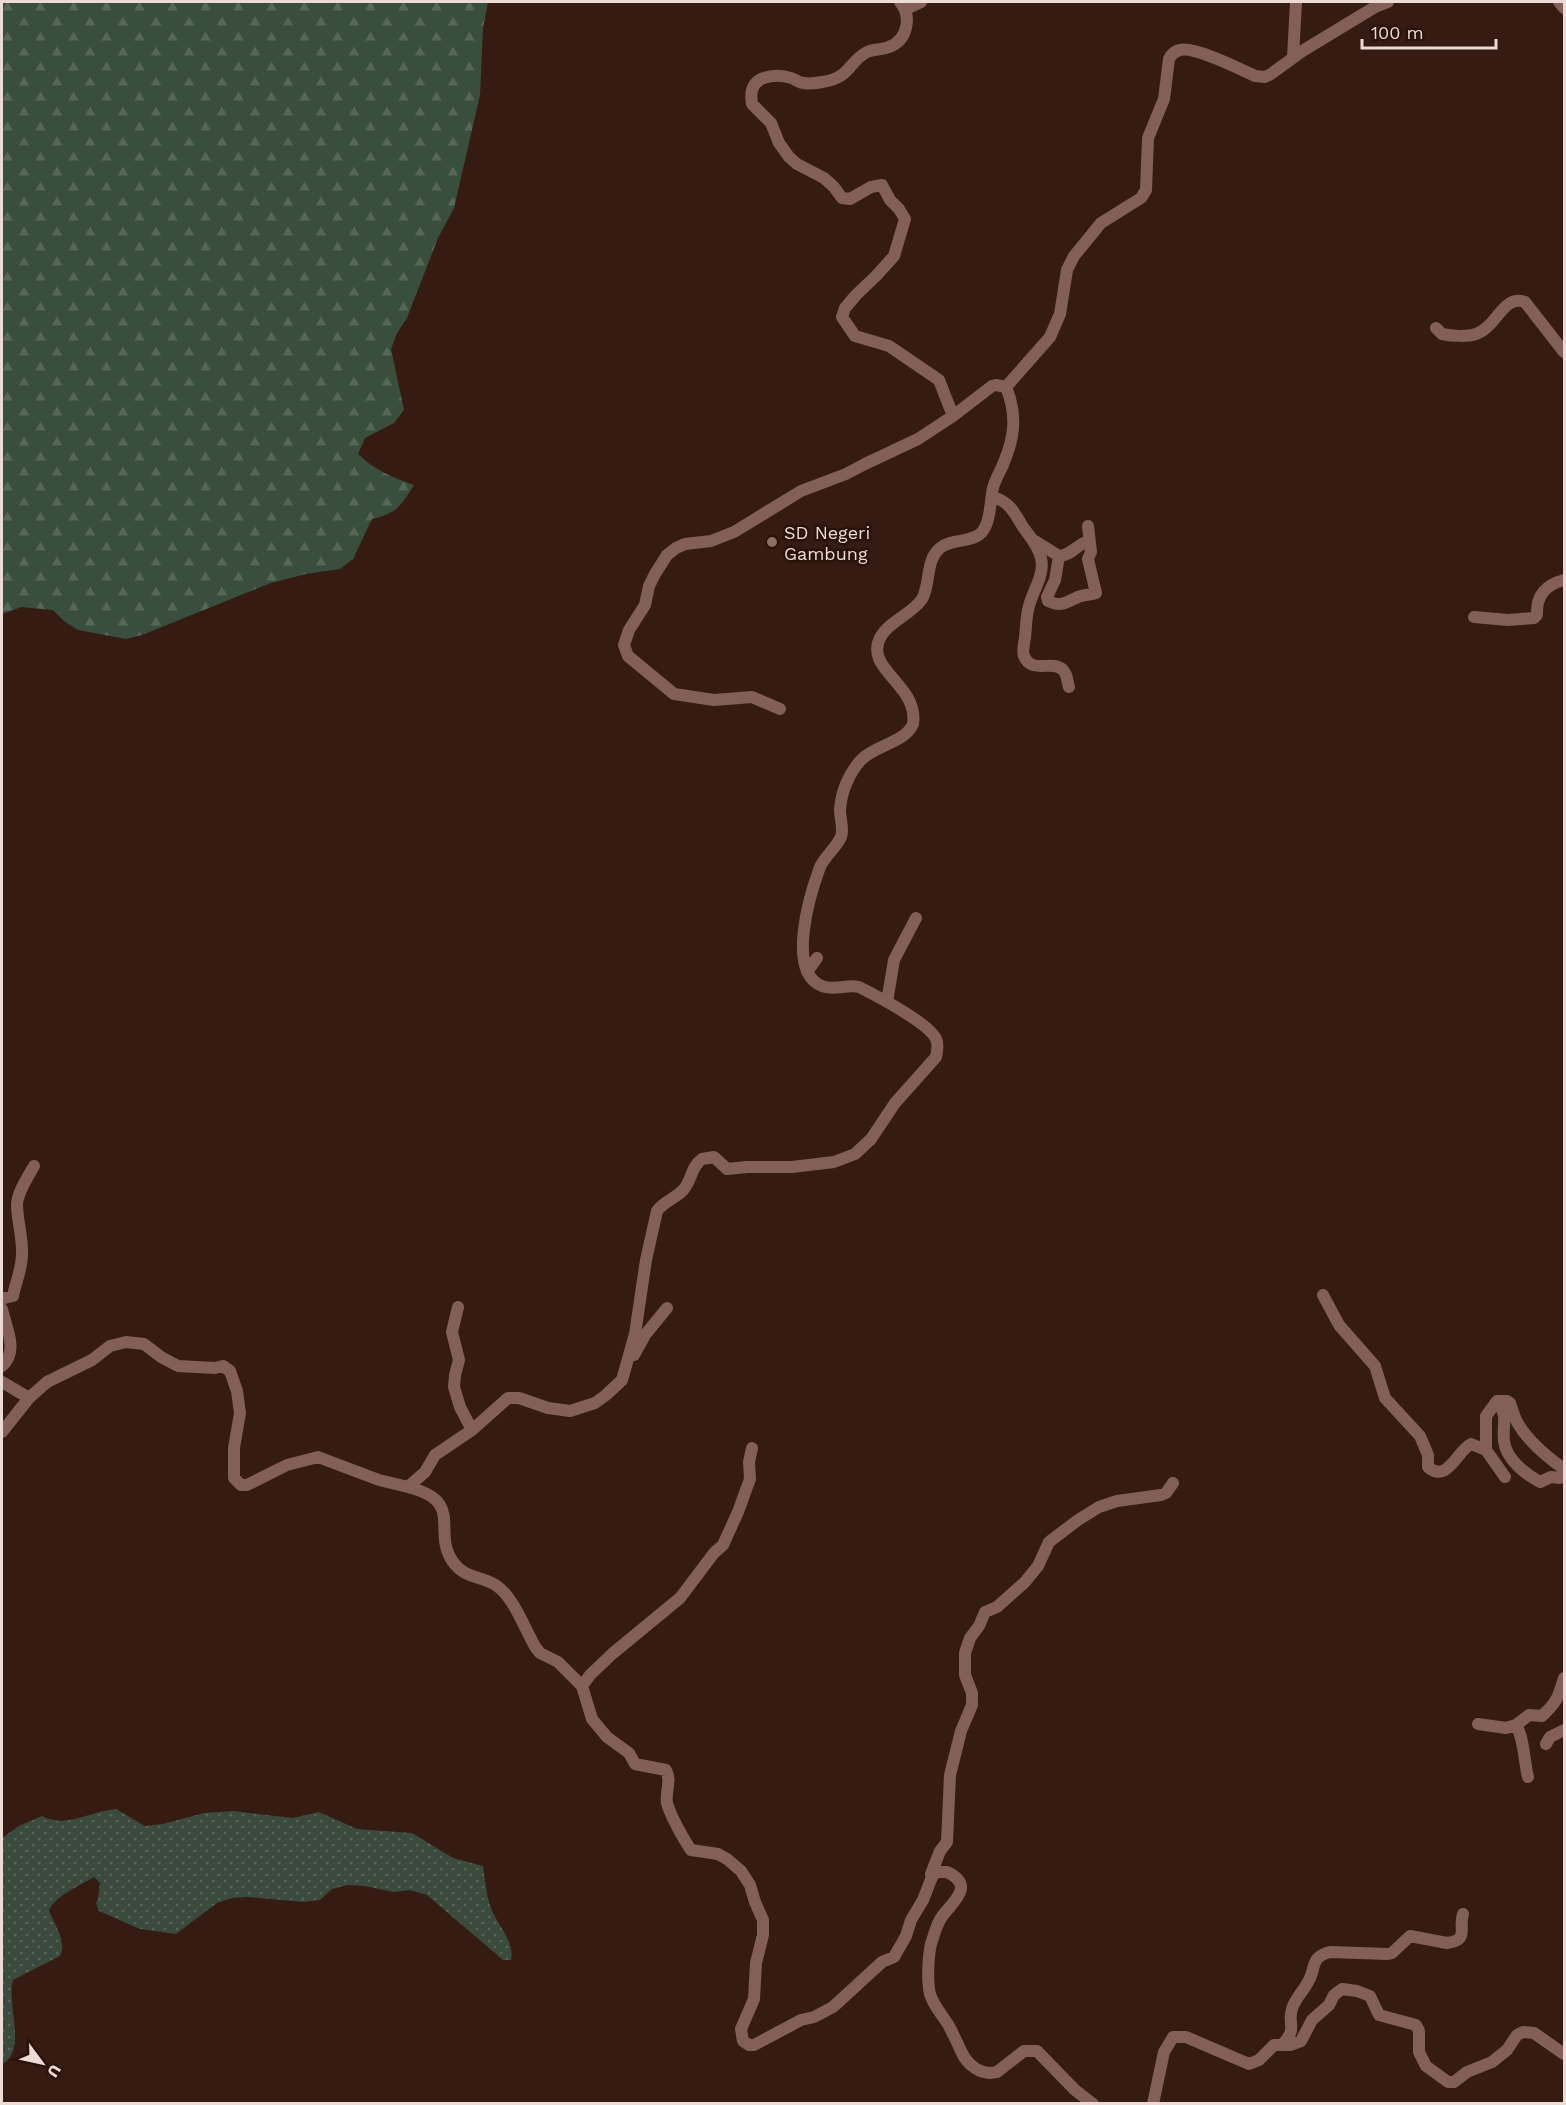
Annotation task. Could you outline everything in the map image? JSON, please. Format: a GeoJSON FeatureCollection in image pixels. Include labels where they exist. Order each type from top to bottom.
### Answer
{"type":"FeatureCollection","features":[{"type":"Feature","properties":{"kind":"street"},"geometry":{"type":"LineString","coordinates":[[921,2],[903,5],[907,23],[898,41],[890,47],[867,52],[844,75],[829,81],[810,83],[803,83],[790,77],[765,77],[754,84],[751,100],[755,108],[771,123],[779,143],[789,157],[797,164],[824,178],[842,198],[850,199],[871,187],[882,185],[890,200],[903,214],[905,219],[894,256],[856,295],[842,316],[855,336],[889,346],[939,380],[951,414]]}},
{"type":"Feature","properties":{"kind":"street"},"geometry":{"type":"LineString","coordinates":[[1293,57],[1296,2]]}},
{"type":"Feature","properties":{"kind":"street"},"geometry":{"type":"LineString","coordinates":[[1006,387],[1050,337],[1060,314],[1067,270],[1074,256],[1101,223],[1141,198],[1146,190],[1148,138],[1164,99],[1171,55],[1180,50],[1192,51],[1260,77],[1271,74],[1293,57],[1383,2]]}},
{"type":"Feature","properties":{"kind":"street"},"geometry":{"type":"LineString","coordinates":[[1559,2],[1564,8]]}},
{"type":"Feature","properties":{"kind":"street"},"geometry":{"type":"LineString","coordinates":[[1436,328],[1442,334],[1477,334],[1492,323],[1510,301],[1518,299],[1525,302],[1564,352]]}},
{"type":"Feature","properties":{"kind":"street"},"geometry":{"type":"LineString","coordinates":[[780,709],[752,697],[714,700],[674,694],[628,656],[624,645],[626,636],[645,605],[649,586],[667,555],[685,544],[711,541],[734,532],[801,491],[846,474],[918,439],[992,386],[1006,387]]}},
{"type":"Feature","properties":{"kind":"street"},"geometry":{"type":"LineString","coordinates":[[621,1380],[635,1334],[646,1260],[657,1211],[662,1204],[682,1191],[697,1162],[710,1156],[724,1167],[731,1169],[792,1167],[847,1159],[862,1150],[895,1103],[936,1057],[938,1048],[936,1037],[912,1017],[855,986],[831,988],[822,986],[807,972],[803,943],[806,919],[820,868],[841,837],[840,807],[849,777],[865,755],[906,733],[913,724],[914,709],[909,697],[879,658],[880,639],[884,632],[914,608],[923,597],[930,566],[939,549],[947,544],[976,537],[984,530],[994,485],[1011,442],[1014,424],[1015,416],[1006,387]]}},
{"type":"Feature","properties":{"kind":"street"},"geometry":{"type":"LineString","coordinates":[[992,496],[1005,501],[1010,506],[1035,541],[1042,560],[1042,573],[1029,607],[1022,654],[1028,663],[1037,667],[1053,666],[1063,669],[1067,675],[1069,687]]}},
{"type":"Feature","properties":{"kind":"street"},"geometry":{"type":"LineString","coordinates":[[1059,556],[1055,580],[1047,597],[1048,601],[1062,605],[1076,598],[1096,594],[1088,559],[1092,552],[1088,526]]}},
{"type":"Feature","properties":{"kind":"street"},"geometry":{"type":"LineString","coordinates":[[1035,541],[1059,556],[1066,555],[1079,544],[1089,541]]}},
{"type":"Feature","properties":{"kind":"street"},"geometry":{"type":"LineString","coordinates":[[1474,617],[1508,620],[1534,618],[1537,615],[1537,603],[1540,596],[1556,582],[1564,580]]}},
{"type":"Feature","properties":{"kind":"street"},"geometry":{"type":"LineString","coordinates":[[887,1002],[894,960],[916,918]]}},
{"type":"Feature","properties":{"kind":"street"},"geometry":{"type":"LineString","coordinates":[[807,972],[817,958]]}},
{"type":"Feature","properties":{"kind":"street"},"geometry":{"type":"LineString","coordinates":[[2,1300],[13,1296],[15,1281],[21,1272],[22,1245],[17,1205],[34,1166]]}},
{"type":"Feature","properties":{"kind":"street"},"geometry":{"type":"LineString","coordinates":[[1323,1294],[1339,1325],[1375,1366],[1385,1398],[1420,1436],[1428,1455],[1428,1467],[1439,1472],[1449,1468],[1466,1446],[1471,1444],[1486,1450],[1504,1477]]}},
{"type":"Feature","properties":{"kind":"street"},"geometry":{"type":"LineString","coordinates":[[458,1307],[452,1332],[459,1360],[454,1387],[460,1407],[472,1430]]}},
{"type":"Feature","properties":{"kind":"street"},"geometry":{"type":"LineString","coordinates":[[408,1486],[425,1472],[435,1455],[472,1430],[508,1398],[519,1398],[548,1408],[570,1411],[595,1403],[627,1374],[637,1347],[667,1308]]}},
{"type":"Feature","properties":{"kind":"street"},"geometry":{"type":"LineString","coordinates":[[2,1309],[11,1349],[10,1358],[2,1366]]}},
{"type":"Feature","properties":{"kind":"street"},"geometry":{"type":"LineString","coordinates":[[2,1432],[29,1398],[47,1382],[92,1360],[102,1351],[117,1344],[144,1344],[160,1357],[178,1366],[227,1368],[237,1391],[240,1413],[234,1448],[234,1478],[241,1485],[247,1485],[286,1465],[318,1457],[378,1480],[426,1492],[439,1502],[443,1514],[448,1553],[457,1567],[473,1578],[496,1585],[506,1594],[536,1648],[558,1662],[582,1686],[592,1719],[607,1737],[629,1753],[635,1764],[666,1770],[669,1775],[668,1803],[674,1820],[691,1850],[718,1854],[727,1859],[747,1879],[764,1920],[754,1998],[741,2029],[742,2038],[749,2044],[765,2040],[801,2020],[814,2017],[833,2007],[882,1962],[894,1957],[906,1936],[910,1920],[928,1892],[932,1877],[936,1872],[947,1872],[954,1876],[960,1885],[961,1892],[959,1898],[940,1919],[935,1930],[929,1963],[931,1996],[964,2058],[969,2064],[983,2072],[993,2073],[1024,2051],[1037,2051],[1075,2090],[1093,2103]]}},
{"type":"Feature","properties":{"kind":"street"},"geometry":{"type":"LineString","coordinates":[[2,1382],[29,1398]]}},
{"type":"Feature","properties":{"kind":"street"},"geometry":{"type":"LineString","coordinates":[[1486,1450],[1486,1416],[1497,1401]]}},
{"type":"Feature","properties":{"kind":"street"},"geometry":{"type":"LineString","coordinates":[[1497,1401],[1507,1401],[1510,1404],[1517,1422],[1526,1434],[1546,1455],[1564,1469]]}},
{"type":"Feature","properties":{"kind":"street"},"geometry":{"type":"LineString","coordinates":[[1497,1401],[1503,1409],[1504,1442],[1508,1456],[1540,1482],[1551,1477],[1560,1478],[1564,1474]]}},
{"type":"Feature","properties":{"kind":"street"},"geometry":{"type":"LineString","coordinates":[[582,1686],[590,1674],[612,1654],[680,1598],[714,1553],[723,1545],[750,1479],[749,1462],[752,1448]]}},
{"type":"Feature","properties":{"kind":"street"},"geometry":{"type":"LineString","coordinates":[[932,1877],[930,1874],[934,1864],[947,1842],[950,1775],[961,1731],[972,1705],[972,1693],[965,1675],[965,1653],[970,1638],[985,1612],[997,1607],[1025,1582],[1038,1566],[1049,1542],[1078,1520],[1099,1507],[1117,1501],[1157,1497],[1166,1493],[1173,1484]]}},
{"type":"Feature","properties":{"kind":"street"},"geometry":{"type":"LineString","coordinates":[[1478,1724],[1506,1728],[1516,1725],[1529,1714],[1539,1717],[1559,1699],[1564,1678]]}},
{"type":"Feature","properties":{"kind":"street"},"geometry":{"type":"LineString","coordinates":[[1516,1725],[1521,1733],[1522,1752],[1528,1777]]}},
{"type":"Feature","properties":{"kind":"street"},"geometry":{"type":"LineString","coordinates":[[1546,1744],[1550,1737],[1564,1730]]}},
{"type":"Feature","properties":{"kind":"street"},"geometry":{"type":"LineString","coordinates":[[1283,2044],[1289,2038],[1292,2029],[1290,2015],[1294,2003],[1311,1978],[1313,1963],[1321,1955],[1330,1952],[1388,1954],[1410,1936],[1447,1943],[1454,1942],[1462,1934],[1463,1914]]}},
{"type":"Feature","properties":{"kind":"street"},"geometry":{"type":"LineString","coordinates":[[1153,2103],[1164,2052],[1173,2037],[1186,2037],[1249,2064],[1259,2060],[1269,2047],[1290,2045],[1301,2041],[1312,2020],[1342,1989],[1370,1996],[1379,2015],[1416,2025],[1419,2031],[1419,2052],[1426,2066],[1448,2082],[1454,2082],[1467,2072],[1492,2062],[1507,2050],[1517,2035],[1523,2032],[1534,2033],[1563,2055]]}},
{"type":"Feature","properties":{"kind":"green space"},"geometry":{"type":"Polygon","coordinates":[[[2,2],[488,2],[483,28],[480,95],[454,208],[438,238],[407,318],[397,333],[391,349],[404,410],[394,423],[365,438],[358,454],[384,473],[414,485],[398,508],[372,519],[353,559],[340,569],[306,574],[271,583],[142,635],[126,639],[78,630],[53,610],[21,607],[2,614],[2,2]]]}},
{"type":"Feature","properties":{"kind":"green space"},"geometry":{"type":"Polygon","coordinates":[[[116,1809],[145,1826],[163,1824],[204,1813],[233,1811],[293,1818],[319,1812],[357,1829],[412,1833],[453,1858],[483,1866],[489,1903],[508,1940],[512,1953],[511,1960],[503,1960],[427,1895],[410,1890],[394,1892],[348,1885],[332,1889],[320,1900],[303,1902],[248,1897],[232,1898],[217,1903],[176,1934],[140,1929],[99,1911],[96,1903],[100,1883],[94,1877],[63,1895],[49,1910],[61,1938],[60,1956],[13,1980],[14,2049],[10,2058],[2,2064],[2,1838],[19,1826],[42,1816],[60,1821],[116,1809]]]}},
{"type":"Feature","properties":{"kind":"place","name":"SD Negeri Gambung"},"geometry":{"type":"Point","coordinates":[772,542]}}]}
